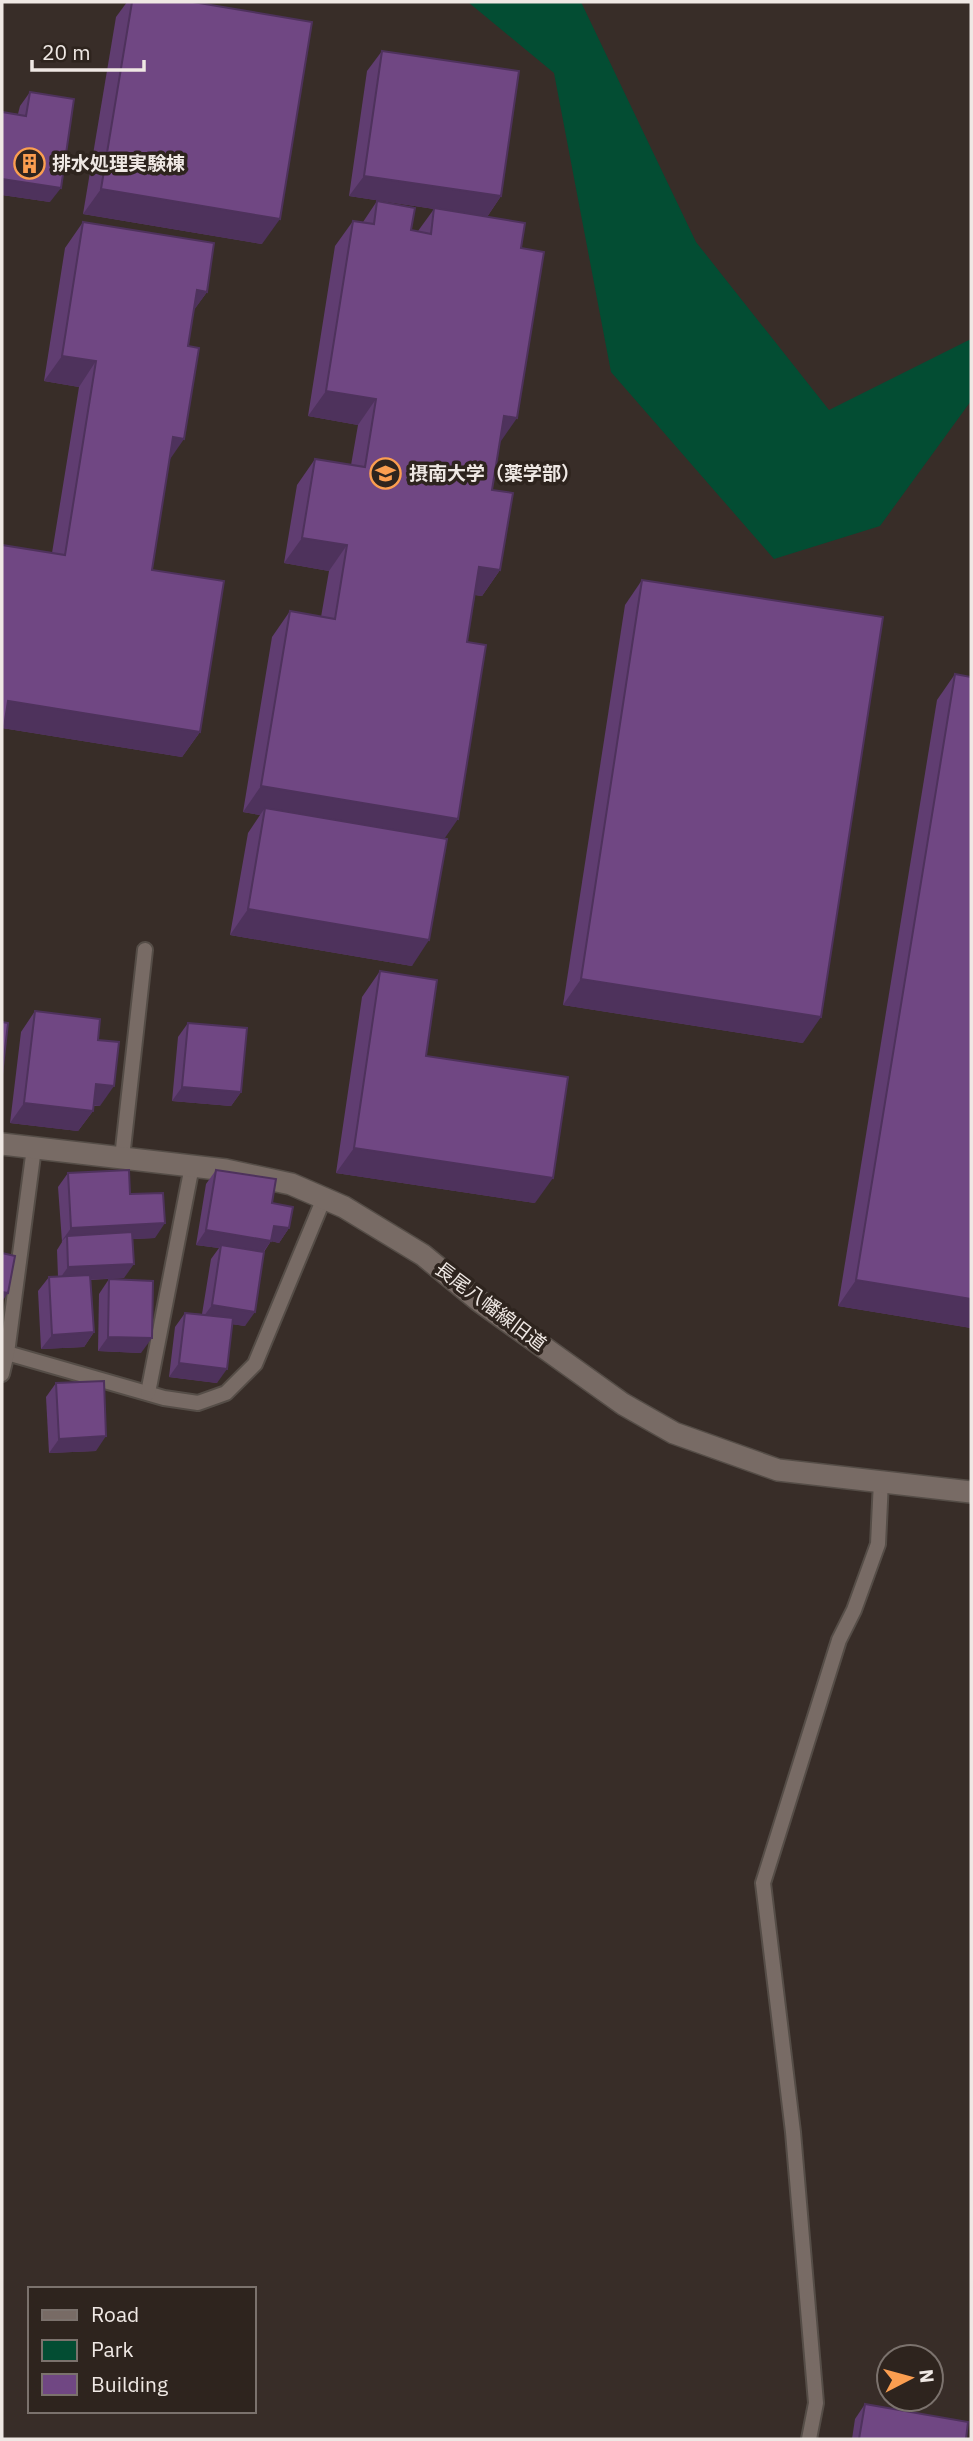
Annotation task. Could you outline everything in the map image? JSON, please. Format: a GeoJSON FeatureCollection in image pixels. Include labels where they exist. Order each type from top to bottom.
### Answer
{"type":"FeatureCollection","features":[{"type":"Feature","properties":{"kind":"street","name":"長尾八幡線旧道"},"geometry":{"type":"LineString","coordinates":[[2,1144],[226,1170],[291,1184],[344,1207],[423,1255],[479,1301],[622,1404],[674,1433],[778,1470],[971,1492]]}},
{"type":"Feature","properties":{"kind":"lane"},"geometry":{"type":"LineString","coordinates":[[122,1158],[145,950]]}},
{"type":"Feature","properties":{"kind":"lane"},"geometry":{"type":"LineString","coordinates":[[2,1374],[34,1148]]}},
{"type":"Feature","properties":{"kind":"lane"},"geometry":{"type":"LineString","coordinates":[[148,1393],[192,1167]]}},
{"type":"Feature","properties":{"kind":"lane"},"geometry":{"type":"LineString","coordinates":[[7,1353],[148,1393],[198,1403],[226,1393],[255,1364],[324,1198]]}},
{"type":"Feature","properties":{"kind":"lane"},"geometry":{"type":"LineString","coordinates":[[809,2439],[816,2403],[793,2132],[763,1883],[839,1640],[878,1544],[881,1481]]}},
{"type":"Feature","properties":{"kind":"green space"},"geometry":{"type":"Polygon","coordinates":[[[468,2],[581,2],[696,242],[829,410],[971,339],[971,401],[880,526],[774,559],[611,372],[554,73],[468,2]]]}},
{"type":"Feature","properties":{"kind":"building"},"geometry":{"type":"Polygon","coordinates":[[[132,2],[193,2],[312,22],[280,219],[101,189],[132,2]]]}},
{"type":"Feature","properties":{"kind":"building"},"geometry":{"type":"Polygon","coordinates":[[[382,51],[519,71],[501,196],[364,176],[382,51]]]}},
{"type":"Feature","properties":{"kind":"building","name":"排水処理実験棟"},"geometry":{"type":"Polygon","coordinates":[[[30,92],[74,99],[61,188],[2,179],[2,112],[26,116],[30,92]]]}},
{"type":"Feature","properties":{"kind":"building"},"geometry":{"type":"Polygon","coordinates":[[[377,201],[415,208],[411,230],[431,234],[434,208],[525,223],[521,248],[544,252],[517,418],[504,416],[492,490],[513,493],[500,570],[479,567],[467,642],[486,645],[458,819],[261,786],[290,611],[335,619],[347,545],[302,538],[315,459],[365,467],[376,399],[326,391],[353,221],[374,224],[377,201]]]}},
{"type":"Feature","properties":{"kind":"building"},"geometry":{"type":"Polygon","coordinates":[[[83,222],[214,243],[207,292],[197,290],[188,346],[199,348],[184,439],[173,437],[152,570],[224,581],[200,732],[8,701],[4,727],[2,726],[2,545],[65,555],[96,361],[62,356],[83,222]]]}},
{"type":"Feature","properties":{"kind":"building"},"geometry":{"type":"Polygon","coordinates":[[[642,580],[883,617],[821,1017],[581,979],[642,580]]]}},
{"type":"Feature","properties":{"kind":"building"},"geometry":{"type":"Polygon","coordinates":[[[955,674],[971,677],[971,1299],[856,1280],[955,674]]]}},
{"type":"Feature","properties":{"kind":"building"},"geometry":{"type":"Polygon","coordinates":[[[265,808],[447,839],[429,940],[248,909],[265,808]]]}},
{"type":"Feature","properties":{"kind":"building"},"geometry":{"type":"Polygon","coordinates":[[[380,971],[437,980],[426,1056],[568,1077],[553,1178],[354,1148],[380,971]]]}},
{"type":"Feature","properties":{"kind":"building"},"geometry":{"type":"Polygon","coordinates":[[[35,1011],[100,1019],[98,1040],[119,1042],[114,1086],[96,1084],[93,1111],[24,1103],[35,1011]]]}},
{"type":"Feature","properties":{"kind":"building"},"geometry":{"type":"Polygon","coordinates":[[[2,1022],[8,1023],[2,1075],[2,1022]]]}},
{"type":"Feature","properties":{"kind":"building"},"geometry":{"type":"Polygon","coordinates":[[[188,1023],[247,1028],[241,1092],[182,1087],[188,1023]]]}},
{"type":"Feature","properties":{"kind":"building"},"geometry":{"type":"Polygon","coordinates":[[[129,1170],[130,1194],[163,1193],[165,1223],[71,1228],[68,1173],[129,1170]]]}},
{"type":"Feature","properties":{"kind":"building"},"geometry":{"type":"Polygon","coordinates":[[[216,1170],[276,1179],[272,1203],[293,1207],[289,1228],[274,1226],[271,1241],[206,1230],[216,1170]]]}},
{"type":"Feature","properties":{"kind":"building"},"geometry":{"type":"Polygon","coordinates":[[[132,1232],[134,1264],[68,1267],[67,1236],[132,1232]]]}},
{"type":"Feature","properties":{"kind":"building"},"geometry":{"type":"Polygon","coordinates":[[[221,1245],[264,1252],[255,1312],[212,1305],[221,1245]]]}},
{"type":"Feature","properties":{"kind":"building"},"geometry":{"type":"Polygon","coordinates":[[[2,1253],[15,1256],[8,1293],[2,1292],[2,1253]]]}},
{"type":"Feature","properties":{"kind":"building"},"geometry":{"type":"Polygon","coordinates":[[[90,1275],[94,1332],[52,1335],[49,1277],[90,1275]]]}},
{"type":"Feature","properties":{"kind":"building"},"geometry":{"type":"Polygon","coordinates":[[[109,1279],[153,1281],[152,1338],[108,1337],[109,1279]]]}},
{"type":"Feature","properties":{"kind":"building"},"geometry":{"type":"Polygon","coordinates":[[[185,1313],[233,1318],[227,1369],[179,1363],[185,1313]]]}},
{"type":"Feature","properties":{"kind":"building"},"geometry":{"type":"Polygon","coordinates":[[[104,1381],[106,1436],[59,1439],[56,1383],[104,1381]]]}},
{"type":"Feature","properties":{"kind":"building"},"geometry":{"type":"Polygon","coordinates":[[[865,2404],[875,2406],[875,2413],[916,2413],[968,2422],[966,2439],[859,2439],[865,2404]]]}},
{"type":"Feature","properties":{"kind":"place","name":"排水処理実験棟"},"geometry":{"type":"Point","coordinates":[29,163]}},
{"type":"Feature","properties":{"kind":"place","name":"摂南大学（薬学部）"},"geometry":{"type":"Point","coordinates":[386,473]}}]}
